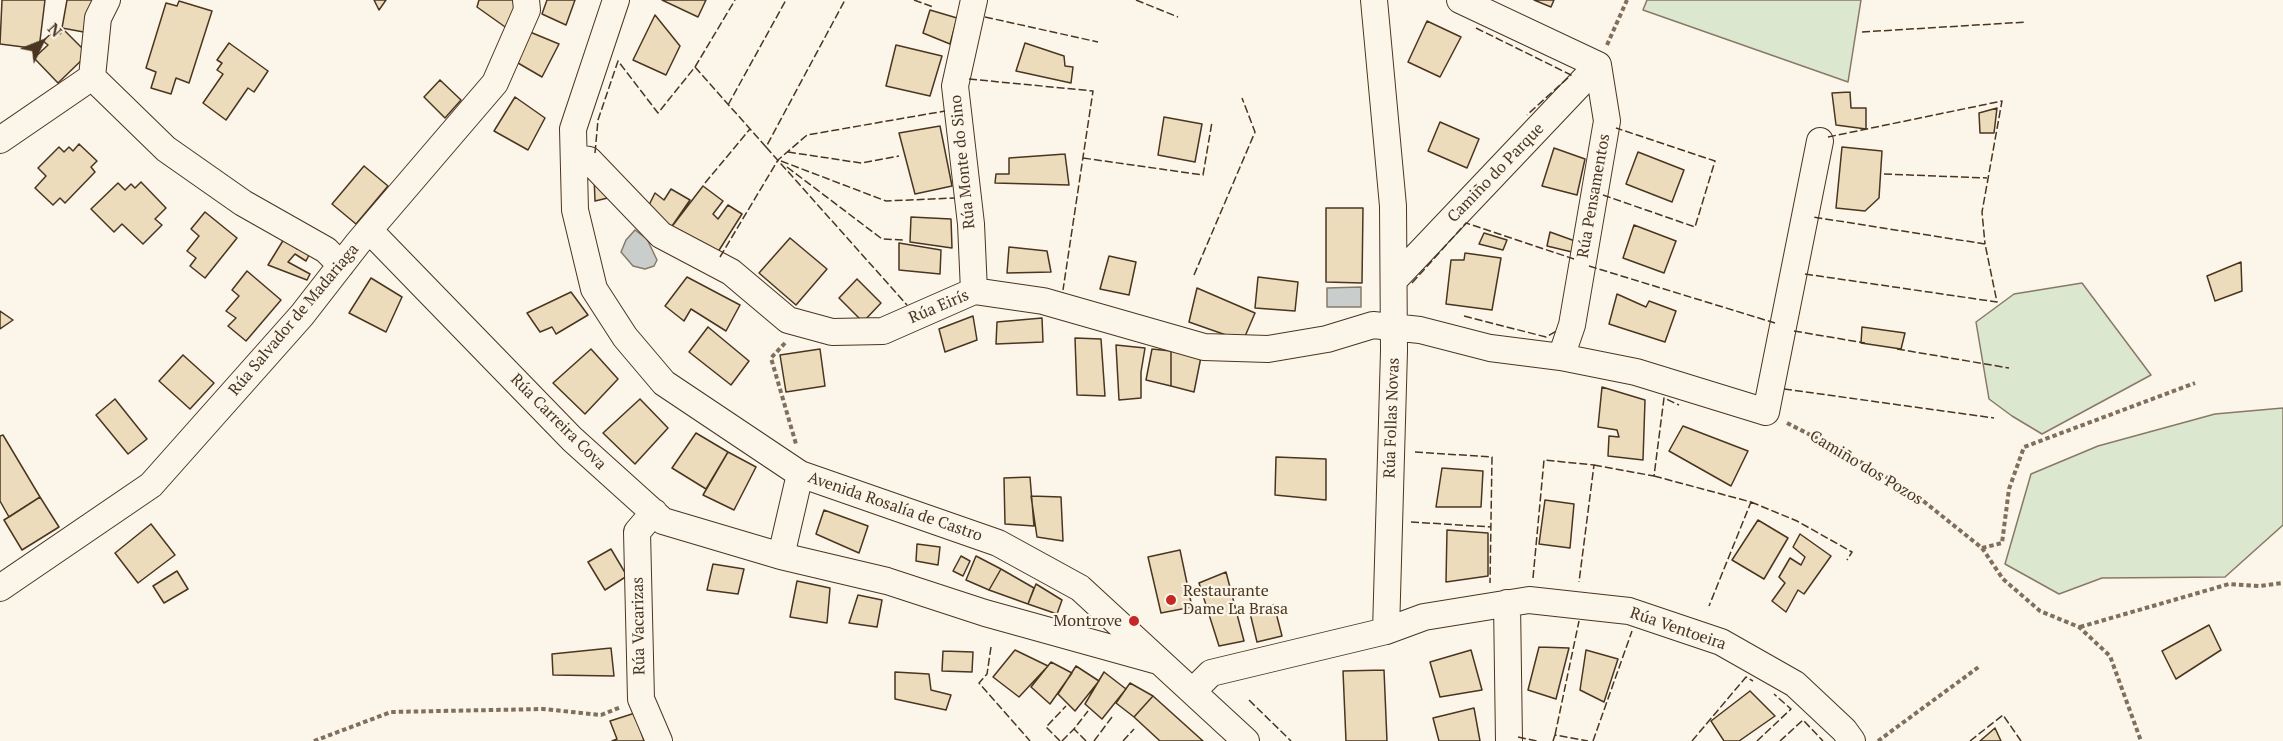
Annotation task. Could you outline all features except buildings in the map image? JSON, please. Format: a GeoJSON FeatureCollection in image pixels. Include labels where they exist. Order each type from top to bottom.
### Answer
{"type":"FeatureCollection","features":[{"type":"Feature","properties":{"kind":"street"},"geometry":{"type":"LineString","coordinates":[[0,140],[92,77],[98,18],[107,0]]}},
{"type":"Feature","properties":{"kind":"street","name":"Rúa Salvador de Madariaga"},"geometry":{"type":"LineString","coordinates":[[0,588],[150,485],[302,315],[341,265],[495,83],[526,10],[526,0]]}},
{"type":"Feature","properties":{"kind":"street","name":"Avenida Rosalía de Castro"},"geometry":{"type":"LineString","coordinates":[[616,0],[573,129],[575,210],[594,289],[625,337],[664,383],[800,474],[998,543],[1080,588],[1163,662],[1246,741]]}},
{"type":"Feature","properties":{"kind":"street","name":"Rúa Monte do Sino"},"geometry":{"type":"LineString","coordinates":[[974,0],[955,86],[971,224],[974,291]]}},
{"type":"Feature","properties":{"kind":"street","name":"Rúa Follas Novas"},"geometry":{"type":"LineString","coordinates":[[1374,0],[1393,206],[1394,329],[1386,631]]}},
{"type":"Feature","properties":{"kind":"street"},"geometry":{"type":"LineString","coordinates":[[1468,2],[1598,65]]}},
{"type":"Feature","properties":{"kind":"street","name":"Camiño do Parque"},"geometry":{"type":"LineString","coordinates":[[1394,280],[1598,65]]}},
{"type":"Feature","properties":{"kind":"street","name":"Rúa Pensamentos"},"geometry":{"type":"LineString","coordinates":[[1561,357],[1572,325],[1607,121],[1598,65]]}},
{"type":"Feature","properties":{"kind":"street"},"geometry":{"type":"LineString","coordinates":[[92,77],[166,149],[243,203],[326,250],[341,265]]}},
{"type":"Feature","properties":{"kind":"street"},"geometry":{"type":"LineString","coordinates":[[1394,329],[1420,330],[1490,348],[1561,357],[1636,372],[1766,412],[1820,141]]}},
{"type":"Feature","properties":{"kind":"street","name":"Rúa Eirís"},"geometry":{"type":"LineString","coordinates":[[574,158],[589,160],[661,235],[731,272],[788,320],[832,332],[883,331],[974,291],[1043,301],[1204,347],[1268,349],[1326,339],[1373,325],[1394,329]]}},
{"type":"Feature","properties":{"kind":"street","name":"Rúa Carreira Cova"},"geometry":{"type":"LineString","coordinates":[[370,231],[572,439],[663,521],[781,556],[886,581],[985,613],[1163,662]]}},
{"type":"Feature","properties":{"kind":"street"},"geometry":{"type":"LineString","coordinates":[[781,556],[800,474]]}},
{"type":"Feature","properties":{"kind":"street","name":"Rúa Vacarizas"},"geometry":{"type":"LineString","coordinates":[[654,512],[638,532],[641,699],[659,741]]}},
{"type":"Feature","properties":{"kind":"street","name":"Rúa Ventoeira"},"geometry":{"type":"LineString","coordinates":[[1386,631],[1424,617],[1529,600],[1629,611],[1721,642],[1795,684],[1852,741]]}},
{"type":"Feature","properties":{"kind":"street"},"geometry":{"type":"LineString","coordinates":[[1507,603],[1509,741]]}},
{"type":"Feature","properties":{"kind":"street"},"geometry":{"type":"LineString","coordinates":[[1193,690],[1211,673],[1386,631]]}},
{"type":"Feature","properties":{"kind":"path"},"geometry":{"type":"LineString","coordinates":[[1598,65],[1627,0]]}},
{"type":"Feature","properties":{"kind":"path"},"geometry":{"type":"LineString","coordinates":[[800,474],[794,432],[771,358],[803,325]]}},
{"type":"Feature","properties":{"kind":"path"},"geometry":{"type":"LineString","coordinates":[[1982,548],[2002,543],[2009,489],[2024,447],[2195,382]]}},
{"type":"Feature","properties":{"kind":"path","name":"Camiño dos Pozos"},"geometry":{"type":"LineString","coordinates":[[1766,412],[1842,451],[1912,492],[1982,548],[2003,579],[2040,611],[2079,627],[2110,656],[2141,741]]}},
{"type":"Feature","properties":{"kind":"path"},"geometry":{"type":"LineString","coordinates":[[2079,627],[2229,584],[2259,586],[2283,583]]}},
{"type":"Feature","properties":{"kind":"path"},"geometry":{"type":"LineString","coordinates":[[1878,741],[1980,666]]}},
{"type":"Feature","properties":{"kind":"path"},"geometry":{"type":"LineString","coordinates":[[314,741],[392,712],[543,709],[601,715],[641,699]]}},
{"type":"Feature","properties":{"kind":"green space"},"geometry":{"type":"Polygon","coordinates":[[[1647,0],[1861,0],[1848,82],[1643,10],[1647,0]]]}},
{"type":"Feature","properties":{"kind":"green space"},"geometry":{"type":"Polygon","coordinates":[[[2082,283],[2151,375],[2042,434],[1989,399],[1976,322],[2014,294],[2082,283]]]}},
{"type":"Feature","properties":{"kind":"green space"},"geometry":{"type":"Polygon","coordinates":[[[2283,408],[2283,525],[2225,577],[2102,578],[2059,594],[2005,564],[2031,474],[2098,446],[2215,414],[2283,408]]]}},
{"type":"Feature","properties":{"kind":"shaded area"},"geometry":{"type":"Polygon","coordinates":[[[635,230],[647,239],[657,260],[654,266],[645,269],[633,266],[621,252],[626,240],[635,230]]]}},
{"type":"Feature","properties":{"kind":"shaded area"},"geometry":{"type":"Polygon","coordinates":[[[1361,287],[1361,307],[1327,307],[1327,288],[1361,287]]]}},
{"type":"Feature","properties":{"kind":"fence"},"geometry":{"type":"LineString","coordinates":[[595,153],[598,120],[618,61],[658,113],[695,67],[735,0]]}},
{"type":"Feature","properties":{"kind":"fence"},"geometry":{"type":"LineString","coordinates":[[728,105],[786,0]]}},
{"type":"Feature","properties":{"kind":"fence"},"geometry":{"type":"LineString","coordinates":[[695,67],[766,147],[845,0]]}},
{"type":"Feature","properties":{"kind":"fence"},"geometry":{"type":"LineString","coordinates":[[914,0],[933,7]]}},
{"type":"Feature","properties":{"kind":"fence"},"geometry":{"type":"LineString","coordinates":[[1136,0],[1178,17]]}},
{"type":"Feature","properties":{"kind":"fence"},"geometry":{"type":"LineString","coordinates":[[985,17],[1098,42]]}},
{"type":"Feature","properties":{"kind":"fence"},"geometry":{"type":"LineString","coordinates":[[1862,32],[2026,22]]}},
{"type":"Feature","properties":{"kind":"fence"},"geometry":{"type":"LineString","coordinates":[[1476,28],[1571,75],[1527,115]]}},
{"type":"Feature","properties":{"kind":"fence"},"geometry":{"type":"LineString","coordinates":[[969,79],[1093,91],[1063,290]]}},
{"type":"Feature","properties":{"kind":"fence"},"geometry":{"type":"LineString","coordinates":[[1194,275],[1255,132],[1242,98]]}},
{"type":"Feature","properties":{"kind":"fence"},"geometry":{"type":"LineString","coordinates":[[1828,137],[2002,101],[1982,212],[1985,244]]}},
{"type":"Feature","properties":{"kind":"fence"},"geometry":{"type":"LineString","coordinates":[[720,257],[778,160],[807,135],[945,111]]}},
{"type":"Feature","properties":{"kind":"fence"},"geometry":{"type":"LineString","coordinates":[[1083,158],[1203,175],[1212,122]]}},
{"type":"Feature","properties":{"kind":"fence"},"geometry":{"type":"LineString","coordinates":[[1603,195],[1695,227],[1715,161],[1616,128]]}},
{"type":"Feature","properties":{"kind":"fence"},"geometry":{"type":"LineString","coordinates":[[705,183],[750,129]]}},
{"type":"Feature","properties":{"kind":"fence"},"geometry":{"type":"LineString","coordinates":[[766,147],[907,305]]}},
{"type":"Feature","properties":{"kind":"fence"},"geometry":{"type":"LineString","coordinates":[[788,152],[861,163],[899,156]]}},
{"type":"Feature","properties":{"kind":"fence"},"geometry":{"type":"LineString","coordinates":[[781,161],[886,201],[954,198]]}},
{"type":"Feature","properties":{"kind":"fence"},"geometry":{"type":"LineString","coordinates":[[787,167],[882,239],[904,240]]}},
{"type":"Feature","properties":{"kind":"fence"},"geometry":{"type":"LineString","coordinates":[[1884,174],[1987,178]]}},
{"type":"Feature","properties":{"kind":"fence"},"geometry":{"type":"LineString","coordinates":[[1805,274],[1997,302],[1985,244],[1813,217]]}},
{"type":"Feature","properties":{"kind":"fence"},"geometry":{"type":"LineString","coordinates":[[1412,283],[1466,223],[1574,259]]}},
{"type":"Feature","properties":{"kind":"fence"},"geometry":{"type":"LineString","coordinates":[[1589,266],[1775,323]]}},
{"type":"Feature","properties":{"kind":"fence"},"geometry":{"type":"LineString","coordinates":[[1464,316],[1546,337],[1558,330]]}},
{"type":"Feature","properties":{"kind":"fence"},"geometry":{"type":"LineString","coordinates":[[1794,331],[1865,343]]}},
{"type":"Feature","properties":{"kind":"fence"},"geometry":{"type":"LineString","coordinates":[[1897,349],[2009,368]]}},
{"type":"Feature","properties":{"kind":"fence"},"geometry":{"type":"LineString","coordinates":[[1784,389],[1994,418]]}},
{"type":"Feature","properties":{"kind":"fence"},"geometry":{"type":"LineString","coordinates":[[1594,465],[1654,476],[1664,398],[1679,405]]}},
{"type":"Feature","properties":{"kind":"fence"},"geometry":{"type":"LineString","coordinates":[[1415,452],[1492,457],[1490,583]]}},
{"type":"Feature","properties":{"kind":"fence"},"geometry":{"type":"LineString","coordinates":[[1533,578],[1544,460],[1594,465],[1579,582]]}},
{"type":"Feature","properties":{"kind":"fence"},"geometry":{"type":"LineString","coordinates":[[1654,476],[1751,502],[1709,606]]}},
{"type":"Feature","properties":{"kind":"fence"},"geometry":{"type":"LineString","coordinates":[[1751,502],[1797,521],[1852,552],[1847,560]]}},
{"type":"Feature","properties":{"kind":"fence"},"geometry":{"type":"LineString","coordinates":[[1411,522],[1491,527]]}},
{"type":"Feature","properties":{"kind":"fence"},"geometry":{"type":"LineString","coordinates":[[1555,735],[1579,621]]}},
{"type":"Feature","properties":{"kind":"fence"},"geometry":{"type":"LineString","coordinates":[[1593,741],[1632,631]]}},
{"type":"Feature","properties":{"kind":"fence"},"geometry":{"type":"LineString","coordinates":[[991,647],[987,674],[979,683],[1030,741]]}},
{"type":"Feature","properties":{"kind":"fence"},"geometry":{"type":"LineString","coordinates":[[1692,741],[1746,677],[1753,681]]}},
{"type":"Feature","properties":{"kind":"fence"},"geometry":{"type":"LineString","coordinates":[[1757,741],[1791,709],[1774,694]]}},
{"type":"Feature","properties":{"kind":"fence"},"geometry":{"type":"LineString","coordinates":[[1249,700],[1291,741]]}},
{"type":"Feature","properties":{"kind":"fence"},"geometry":{"type":"LineString","coordinates":[[1060,741],[1046,727],[1066,706]]}},
{"type":"Feature","properties":{"kind":"fence"},"geometry":{"type":"LineString","coordinates":[[1086,741],[1074,729],[1088,711]]}},
{"type":"Feature","properties":{"kind":"fence"},"geometry":{"type":"LineString","coordinates":[[1970,741],[2003,715],[2021,741]]}},
{"type":"Feature","properties":{"kind":"fence"},"geometry":{"type":"LineString","coordinates":[[1094,741],[1112,717]]}},
{"type":"Feature","properties":{"kind":"fence"},"geometry":{"type":"LineString","coordinates":[[1780,741],[1803,720],[1823,741]]}},
{"type":"Feature","properties":{"kind":"fence"},"geometry":{"type":"LineString","coordinates":[[1062,741],[1074,729]]}},
{"type":"Feature","properties":{"kind":"fence"},"geometry":{"type":"LineString","coordinates":[[1123,741],[1134,729]]}},
{"type":"Feature","properties":{"kind":"fence"},"geometry":{"type":"LineString","coordinates":[[1553,741],[1555,735],[1588,741]]}},
{"type":"Feature","properties":{"kind":"fence"},"geometry":{"type":"LineString","coordinates":[[1518,737],[1537,741]]}},
{"type":"Feature","properties":{"kind":"place","name":"Restaurante Dame La Brasa"},"geometry":{"type":"Point","coordinates":[1171,600]}},
{"type":"Feature","properties":{"kind":"place","name":"Montrove"},"geometry":{"type":"Point","coordinates":[1134,621]}}]}
